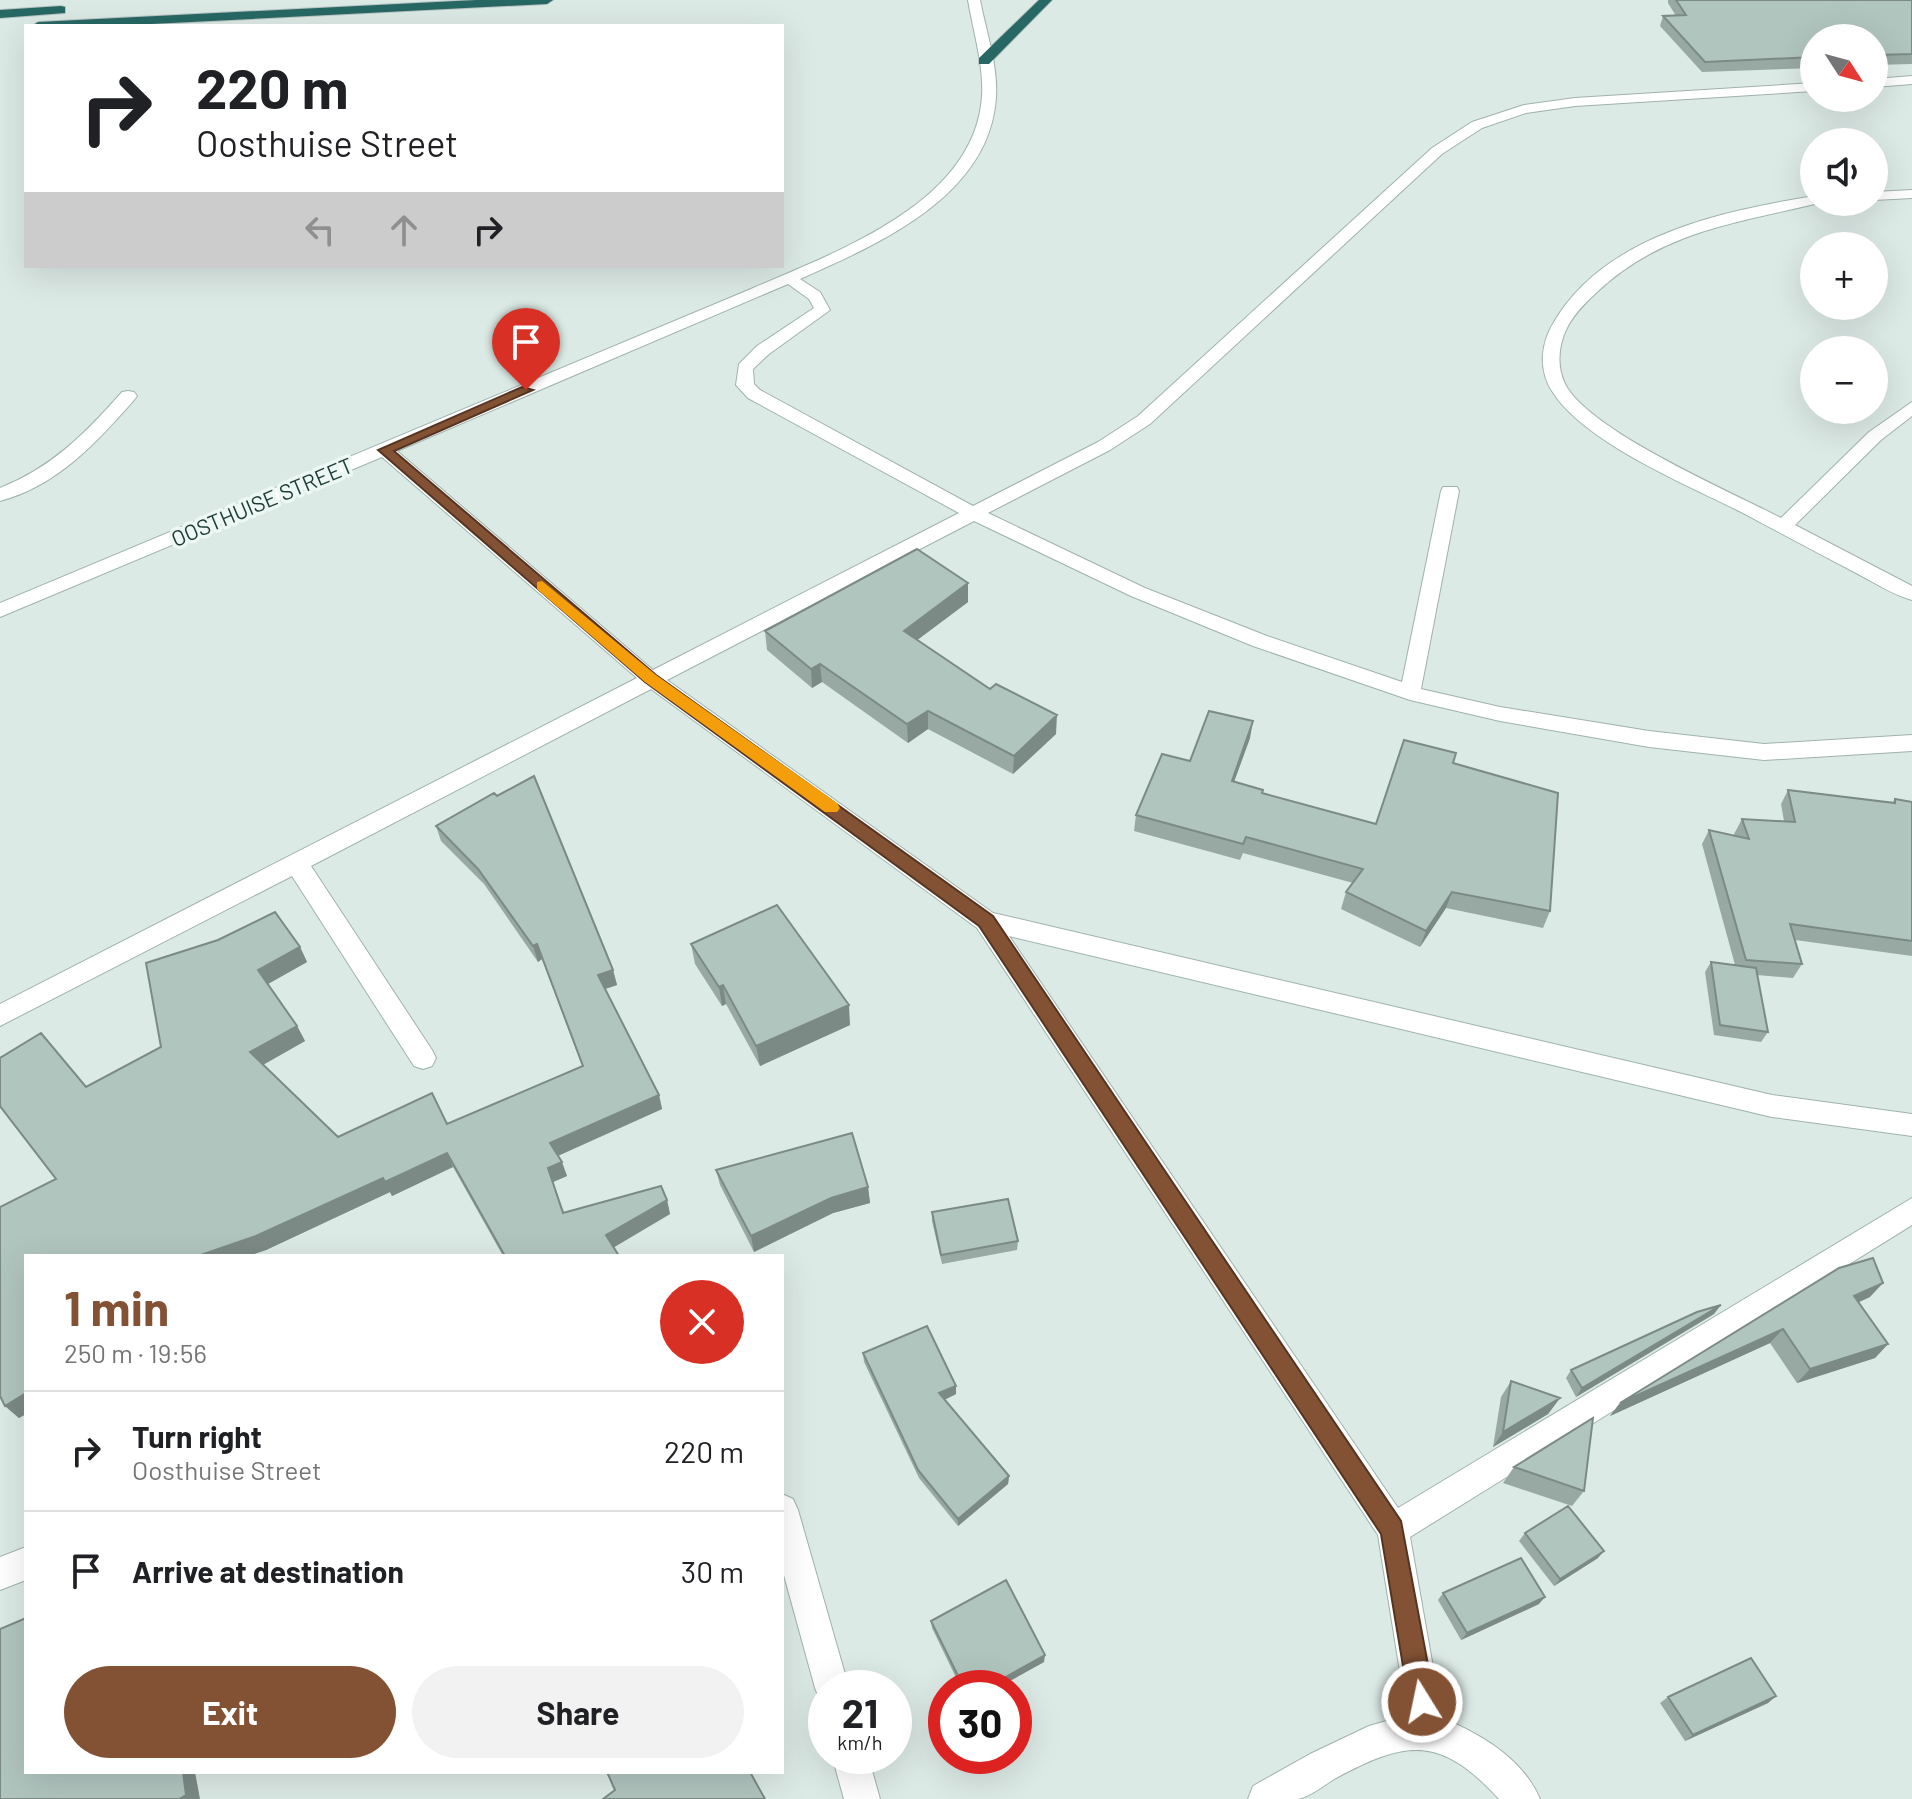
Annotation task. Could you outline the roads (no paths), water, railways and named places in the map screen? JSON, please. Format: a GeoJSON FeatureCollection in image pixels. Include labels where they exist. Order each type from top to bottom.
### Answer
{"type":"FeatureCollection","features":[{"type":"Feature","properties":{"kind":"highway"},"geometry":{"type":"LineString","coordinates":[[77,24],[547,0]]}},
{"type":"Feature","properties":{"kind":"highway"},"geometry":{"type":"LineString","coordinates":[[984,61],[1014,28],[1046,0]]}},
{"type":"Feature","properties":{"kind":"highway"},"geometry":{"type":"LineString","coordinates":[[0,14],[70,10]]}},
{"type":"Feature","properties":{"kind":"street","name":"OOSTHUISE STREET"},"geometry":{"type":"LineString","coordinates":[[0,611],[788,278],[852,250],[889,229],[953,179],[982,135],[989,98],[974,0]]}},
{"type":"Feature","properties":{"kind":"street"},"geometry":{"type":"LineString","coordinates":[[1888,82],[1912,80]]}},
{"type":"Feature","properties":{"kind":"street"},"geometry":{"type":"LineString","coordinates":[[0,1016],[1092,453],[1144,420],[1437,151],[1477,125],[1524,109],[1575,102],[1800,88]]}},
{"type":"Feature","properties":{"kind":"street"},"geometry":{"type":"LineString","coordinates":[[1888,195],[1912,194]]}},
{"type":"Feature","properties":{"kind":"street"},"geometry":{"type":"LineString","coordinates":[[1800,202],[1764,207],[1690,229],[1651,245],[1595,282],[1556,331],[1551,351],[1555,381],[1568,399],[1599,428],[1912,594]]}},
{"type":"Feature","properties":{"kind":"street"},"geometry":{"type":"LineString","coordinates":[[788,278],[816,297],[822,310],[751,359],[745,368],[745,385],[768,404],[972,513],[1138,592],[1273,646],[1410,693],[1500,714],[1649,739],[1750,750],[1912,743]]}},
{"type":"Feature","properties":{"kind":"street"},"geometry":{"type":"LineString","coordinates":[[0,495],[63,465],[82,450],[128,396]]}},
{"type":"Feature","properties":{"kind":"street"},"geometry":{"type":"LineString","coordinates":[[1783,527],[1875,436],[1912,407]]}},
{"type":"Feature","properties":{"kind":"street"},"geometry":{"type":"LineString","coordinates":[[385,450],[651,679],[986,921],[1393,1529],[1427,1731]]}},
{"type":"Feature","properties":{"kind":"street"},"geometry":{"type":"LineString","coordinates":[[1410,693],[1450,491]]}},
{"type":"Feature","properties":{"kind":"street"},"geometry":{"type":"LineString","coordinates":[[296,863],[423,1058]]}},
{"type":"Feature","properties":{"kind":"street"},"geometry":{"type":"LineString","coordinates":[[986,921],[1772,1106],[1912,1125]]}},
{"type":"Feature","properties":{"kind":"street"},"geometry":{"type":"LineString","coordinates":[[1393,1529],[1912,1210]]}},
{"type":"Feature","properties":{"kind":"street"},"geometry":{"type":"LineString","coordinates":[[784,1517],[827,1670]]}},
{"type":"Feature","properties":{"kind":"street"},"geometry":{"type":"LineString","coordinates":[[0,1574],[24,1564]]}},
{"type":"Feature","properties":{"kind":"street"},"geometry":{"type":"LineString","coordinates":[[1266,1799],[1371,1743],[1396,1735],[1427,1731],[1466,1747],[1506,1779],[1522,1799]]}},
{"type":"Feature","properties":{"kind":"street"},"geometry":{"type":"LineString","coordinates":[[855,1774],[862,1799]]}}]}
